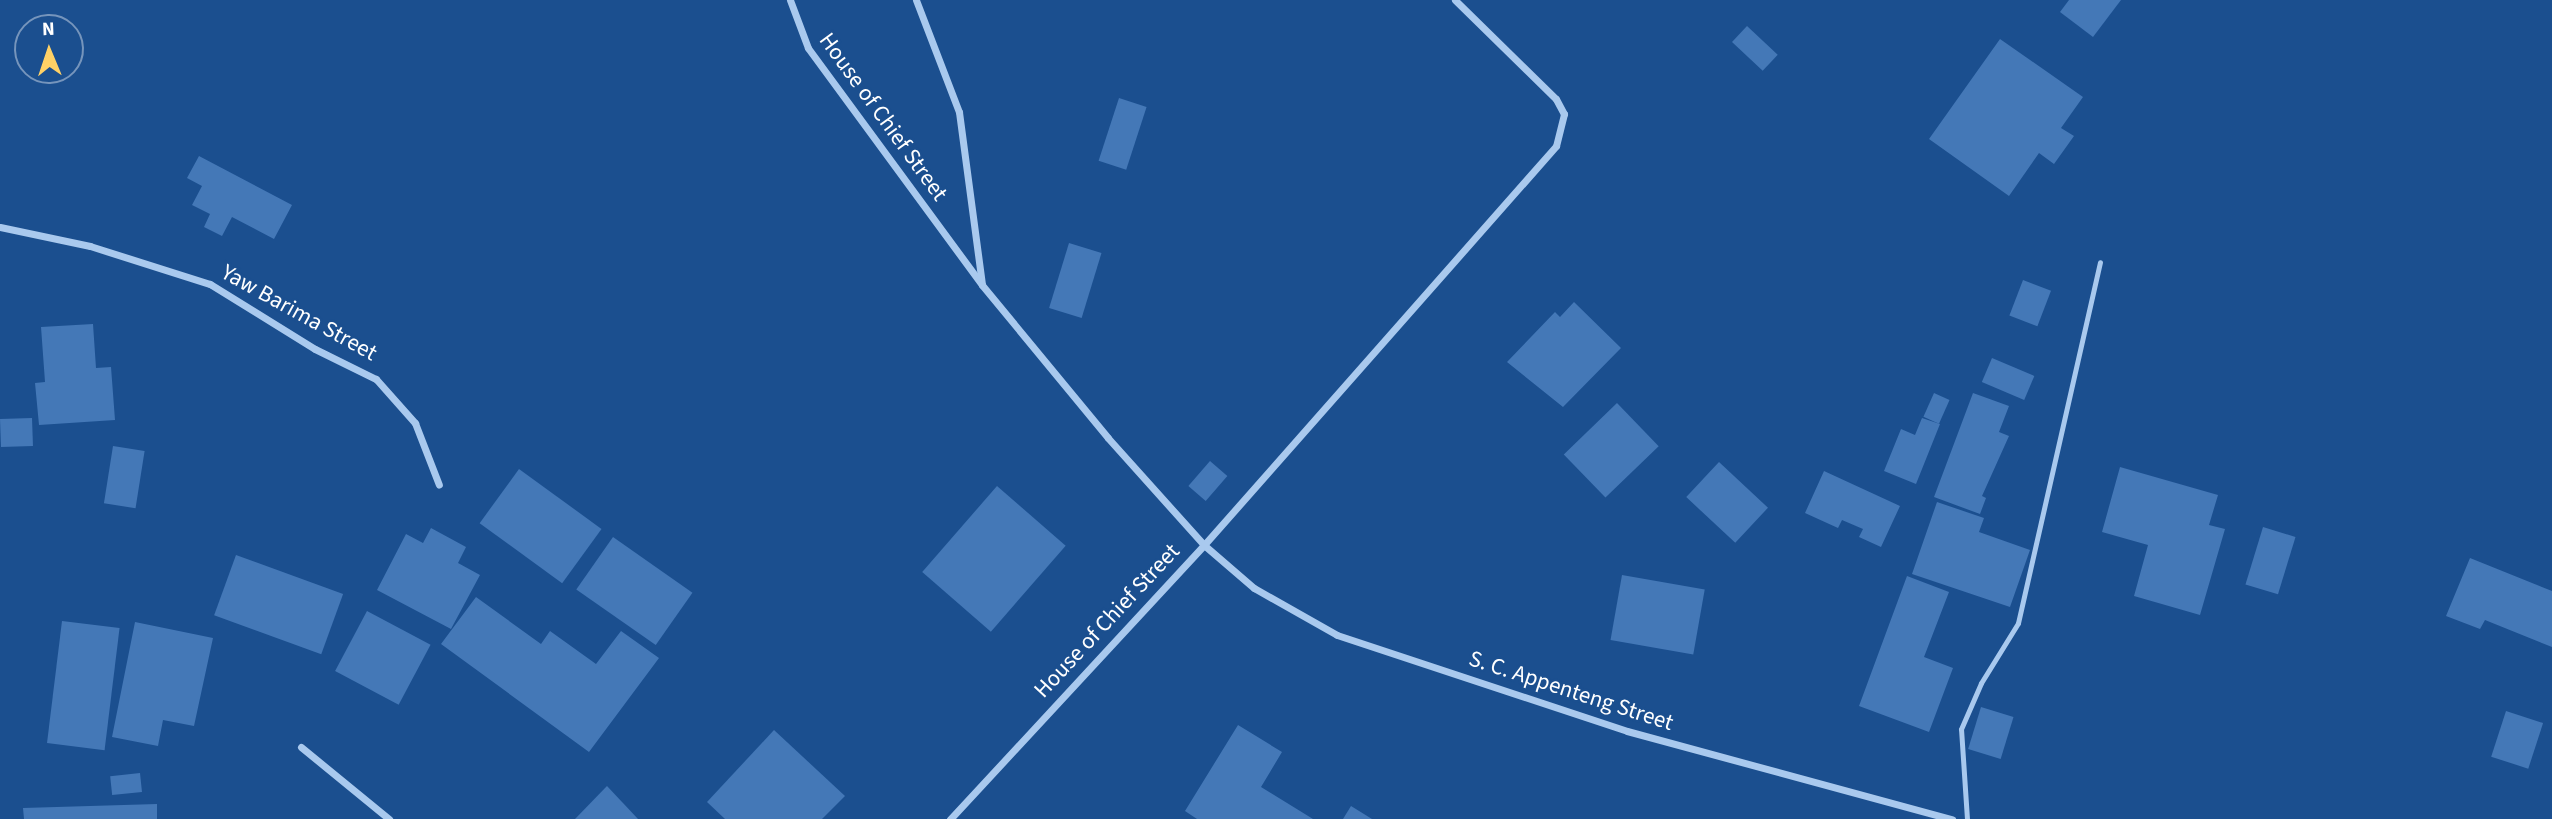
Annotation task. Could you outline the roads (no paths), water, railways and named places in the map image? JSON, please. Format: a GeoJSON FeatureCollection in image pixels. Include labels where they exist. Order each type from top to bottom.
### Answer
{"type":"FeatureCollection","features":[{"type":"Feature","properties":{"kind":"street","name":"House of Chief Street"},"geometry":{"type":"LineString","coordinates":[[790,0],[808,48],[982,285],[1108,438],[1203,544],[950,819]]}},
{"type":"Feature","properties":{"kind":"street","name":"House of Chief Street"},"geometry":{"type":"LineString","coordinates":[[916,0],[959,112],[982,285]]}},
{"type":"Feature","properties":{"kind":"street"},"geometry":{"type":"LineString","coordinates":[[1203,544],[1556,146],[1564,114],[1556,99],[1455,0]]}},
{"type":"Feature","properties":{"kind":"street","name":"Yaw Barima Street"},"geometry":{"type":"LineString","coordinates":[[0,227],[90,246],[210,284],[315,349],[376,379],[415,423],[439,485]]}},
{"type":"Feature","properties":{"kind":"street","name":"S. C. Appenteng Street"},"geometry":{"type":"LineString","coordinates":[[1203,544],[1254,587],[1337,635],[1627,731],[1952,819]]}},
{"type":"Feature","properties":{"kind":"street"},"geometry":{"type":"LineString","coordinates":[[301,747],[389,819]]}},
{"type":"Feature","properties":{"kind":"lane"},"geometry":{"type":"LineString","coordinates":[[1967,819],[1961,729],[1982,682],[2018,623],[2100,262]]}}]}
